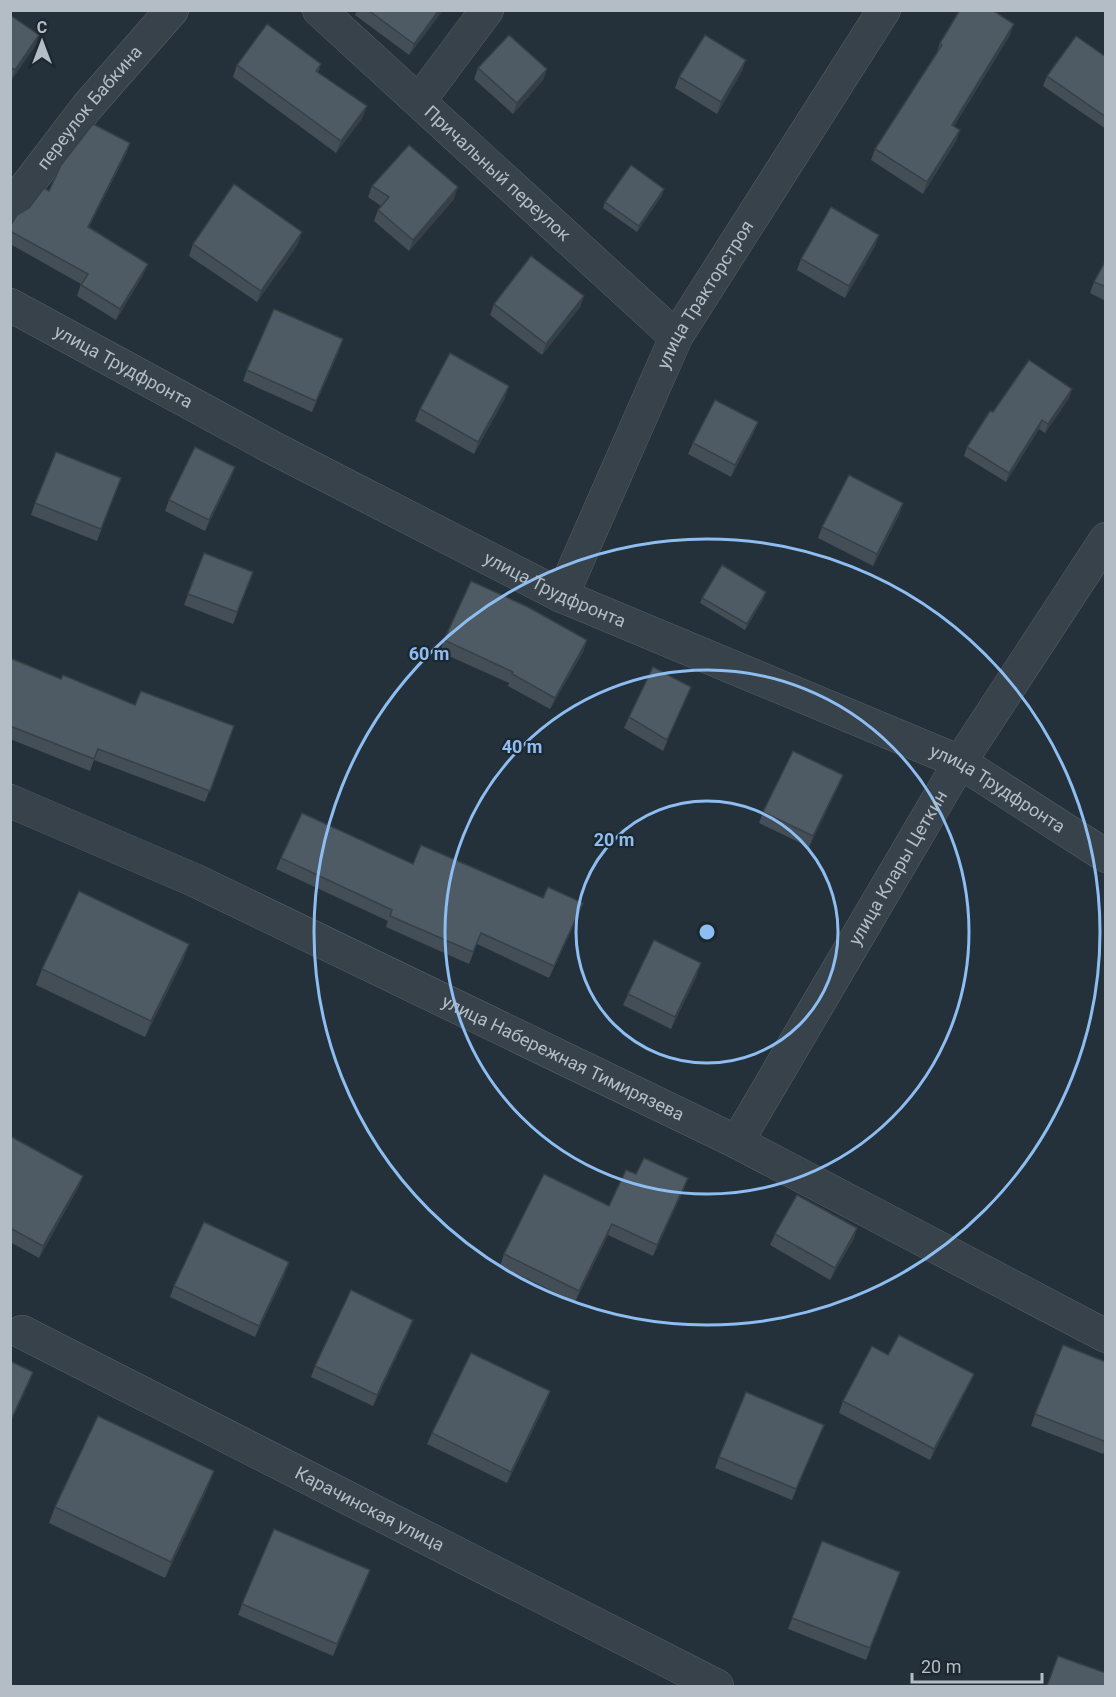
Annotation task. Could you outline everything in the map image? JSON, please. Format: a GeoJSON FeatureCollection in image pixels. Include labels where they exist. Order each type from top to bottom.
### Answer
{"type":"FeatureCollection","features":[{"type":"Feature","properties":{"kind":"street","name":"переулок Бабкина"},"geometry":{"type":"LineString","coordinates":[[10,208],[87,107],[172,10]]}},
{"type":"Feature","properties":{"kind":"street","name":"Причальный переулок"},"geometry":{"type":"LineString","coordinates":[[319,10],[676,337]]}},
{"type":"Feature","properties":{"kind":"street"},"geometry":{"type":"LineString","coordinates":[[419,100],[487,10]]}},
{"type":"Feature","properties":{"kind":"street","name":"улица Тракторстроя"},"geometry":{"type":"LineString","coordinates":[[562,596],[676,337],[884,10]]}},
{"type":"Feature","properties":{"kind":"street","name":"улица Трудфронта"},"geometry":{"type":"LineString","coordinates":[[10,305],[275,449],[562,596],[960,762],[1106,856]]}},
{"type":"Feature","properties":{"kind":"street","name":"улица Клары Цеткин"},"geometry":{"type":"LineString","coordinates":[[737,1142],[960,762],[1106,539]]}},
{"type":"Feature","properties":{"kind":"street","name":"улица Набережная Тимирязева"},"geometry":{"type":"LineString","coordinates":[[10,801],[194,880],[737,1142],[1106,1336]]}},
{"type":"Feature","properties":{"kind":"street","name":"Карачинская улица"},"geometry":{"type":"LineString","coordinates":[[21,1332],[717,1686]]}},
{"type":"Feature","properties":{"kind":"building"},"geometry":{"type":"Polygon","coordinates":[[[368,10],[439,10],[414,44],[368,10]]]}},
{"type":"Feature","properties":{"kind":"building"},"geometry":{"type":"Polygon","coordinates":[[[960,10],[992,10],[1014,24],[952,125],[960,130],[927,182],[875,149],[942,45],[940,43],[960,10]]]}},
{"type":"Feature","properties":{"kind":"building"},"geometry":{"type":"Polygon","coordinates":[[[10,15],[39,35],[15,70],[10,67],[10,15]]]}},
{"type":"Feature","properties":{"kind":"building"},"geometry":{"type":"Polygon","coordinates":[[[267,24],[321,64],[316,71],[367,106],[341,141],[237,65],[267,24]]]}},
{"type":"Feature","properties":{"kind":"building"},"geometry":{"type":"Polygon","coordinates":[[[509,35],[547,69],[517,103],[478,68],[509,35]]]}},
{"type":"Feature","properties":{"kind":"building"},"geometry":{"type":"Polygon","coordinates":[[[705,35],[746,60],[721,102],[679,77],[705,35]]]}},
{"type":"Feature","properties":{"kind":"building"},"geometry":{"type":"Polygon","coordinates":[[[1076,36],[1106,57],[1106,117],[1047,76],[1076,36]]]}},
{"type":"Feature","properties":{"kind":"building"},"geometry":{"type":"Polygon","coordinates":[[[93,124],[130,143],[88,227],[148,264],[120,309],[81,285],[88,274],[10,231],[10,226],[17,215],[29,208],[44,188],[49,191],[61,165],[93,124]]]}},
{"type":"Feature","properties":{"kind":"building"},"geometry":{"type":"Polygon","coordinates":[[[409,145],[458,187],[413,240],[378,210],[389,197],[372,186],[409,145]]]}},
{"type":"Feature","properties":{"kind":"building"},"geometry":{"type":"Polygon","coordinates":[[[631,165],[664,189],[639,226],[605,202],[631,165]]]}},
{"type":"Feature","properties":{"kind":"building"},"geometry":{"type":"Polygon","coordinates":[[[234,184],[302,232],[261,291],[193,244],[234,184]]]}},
{"type":"Feature","properties":{"kind":"building"},"geometry":{"type":"Polygon","coordinates":[[[831,207],[879,235],[849,286],[801,259],[831,207]]]}},
{"type":"Feature","properties":{"kind":"building"},"geometry":{"type":"Polygon","coordinates":[[[531,256],[584,296],[546,344],[494,304],[531,256]]]}},
{"type":"Feature","properties":{"kind":"building"},"geometry":{"type":"Polygon","coordinates":[[[1106,260],[1106,287],[1094,282],[1106,260]]]}},
{"type":"Feature","properties":{"kind":"building"},"geometry":{"type":"Polygon","coordinates":[[[274,309],[343,339],[316,401],[247,370],[274,309]]]}},
{"type":"Feature","properties":{"kind":"building"},"geometry":{"type":"Polygon","coordinates":[[[450,353],[509,386],[478,442],[420,409],[450,353]]]}},
{"type":"Feature","properties":{"kind":"building"},"geometry":{"type":"Polygon","coordinates":[[[1029,360],[1072,389],[1048,424],[1042,420],[1009,473],[967,447],[990,411],[993,412],[1029,360]]]}},
{"type":"Feature","properties":{"kind":"building"},"geometry":{"type":"Polygon","coordinates":[[[715,400],[758,422],[735,465],[693,443],[715,400]]]}},
{"type":"Feature","properties":{"kind":"building"},"geometry":{"type":"Polygon","coordinates":[[[195,447],[235,467],[209,520],[169,500],[195,447]]]}},
{"type":"Feature","properties":{"kind":"building"},"geometry":{"type":"Polygon","coordinates":[[[56,452],[121,478],[101,529],[35,503],[56,452]]]}},
{"type":"Feature","properties":{"kind":"building"},"geometry":{"type":"Polygon","coordinates":[[[849,475],[903,503],[877,554],[822,527],[849,475]]]}},
{"type":"Feature","properties":{"kind":"building"},"geometry":{"type":"Polygon","coordinates":[[[204,553],[253,572],[237,612],[188,594],[204,553]]]}},
{"type":"Feature","properties":{"kind":"building"},"geometry":{"type":"Polygon","coordinates":[[[722,565],[766,592],[747,624],[702,598],[722,565]]]}},
{"type":"Feature","properties":{"kind":"building"},"geometry":{"type":"Polygon","coordinates":[[[471,581],[528,607],[587,640],[555,698],[512,674],[513,672],[444,640],[471,581]]]}},
{"type":"Feature","properties":{"kind":"building"},"geometry":{"type":"Polygon","coordinates":[[[10,658],[61,679],[63,675],[135,705],[141,691],[234,726],[210,791],[98,749],[94,759],[10,726],[10,658]]]}},
{"type":"Feature","properties":{"kind":"building"},"geometry":{"type":"Polygon","coordinates":[[[653,667],[691,687],[667,740],[629,717],[653,667]]]}},
{"type":"Feature","properties":{"kind":"building"},"geometry":{"type":"Polygon","coordinates":[[[793,751],[843,775],[813,836],[763,812],[793,751]]]}},
{"type":"Feature","properties":{"kind":"building"},"geometry":{"type":"Polygon","coordinates":[[[302,813],[413,864],[421,845],[543,898],[548,887],[583,903],[554,966],[481,933],[473,952],[390,916],[392,910],[281,858],[302,813]]]}},
{"type":"Feature","properties":{"kind":"building"},"geometry":{"type":"Polygon","coordinates":[[[79,891],[189,944],[151,1021],[42,969],[79,891]]]}},
{"type":"Feature","properties":{"kind":"building"},"geometry":{"type":"Polygon","coordinates":[[[654,940],[701,963],[675,1017],[628,994],[654,940]]]}},
{"type":"Feature","properties":{"kind":"building"},"geometry":{"type":"Polygon","coordinates":[[[10,1136],[83,1176],[43,1246],[10,1228],[10,1136]]]}},
{"type":"Feature","properties":{"kind":"building"},"geometry":{"type":"Polygon","coordinates":[[[644,1158],[688,1178],[657,1245],[612,1224],[579,1291],[504,1254],[544,1174],[609,1206],[626,1170],[636,1174],[644,1158]]]}},
{"type":"Feature","properties":{"kind":"building"},"geometry":{"type":"Polygon","coordinates":[[[797,1195],[857,1228],[835,1268],[775,1234],[797,1195]]]}},
{"type":"Feature","properties":{"kind":"building"},"geometry":{"type":"Polygon","coordinates":[[[204,1222],[289,1262],[259,1326],[174,1286],[204,1222]]]}},
{"type":"Feature","properties":{"kind":"building"},"geometry":{"type":"Polygon","coordinates":[[[351,1290],[413,1320],[377,1395],[315,1366],[351,1290]]]}},
{"type":"Feature","properties":{"kind":"building"},"geometry":{"type":"Polygon","coordinates":[[[899,1335],[974,1374],[934,1449],[843,1401],[872,1346],[888,1355],[899,1335]]]}},
{"type":"Feature","properties":{"kind":"building"},"geometry":{"type":"Polygon","coordinates":[[[1063,1345],[1106,1362],[1106,1442],[1035,1414],[1063,1345]]]}},
{"type":"Feature","properties":{"kind":"building"},"geometry":{"type":"Polygon","coordinates":[[[471,1353],[550,1391],[511,1472],[432,1433],[471,1353]]]}},
{"type":"Feature","properties":{"kind":"building"},"geometry":{"type":"Polygon","coordinates":[[[10,1361],[33,1372],[10,1422],[10,1361]]]}},
{"type":"Feature","properties":{"kind":"building"},"geometry":{"type":"Polygon","coordinates":[[[746,1392],[824,1425],[796,1489],[719,1457],[746,1392]]]}},
{"type":"Feature","properties":{"kind":"building"},"geometry":{"type":"Polygon","coordinates":[[[98,1416],[214,1471],[171,1562],[55,1507],[98,1416]]]}},
{"type":"Feature","properties":{"kind":"building"},"geometry":{"type":"Polygon","coordinates":[[[274,1529],[370,1570],[337,1644],[242,1604],[274,1529]]]}},
{"type":"Feature","properties":{"kind":"building"},"geometry":{"type":"Polygon","coordinates":[[[822,1541],[900,1572],[870,1648],[792,1618],[822,1541]]]}},
{"type":"Feature","properties":{"kind":"building"},"geometry":{"type":"Polygon","coordinates":[[[1058,1656],[1106,1673],[1106,1686],[1047,1686],[1058,1656]]]}}]}
